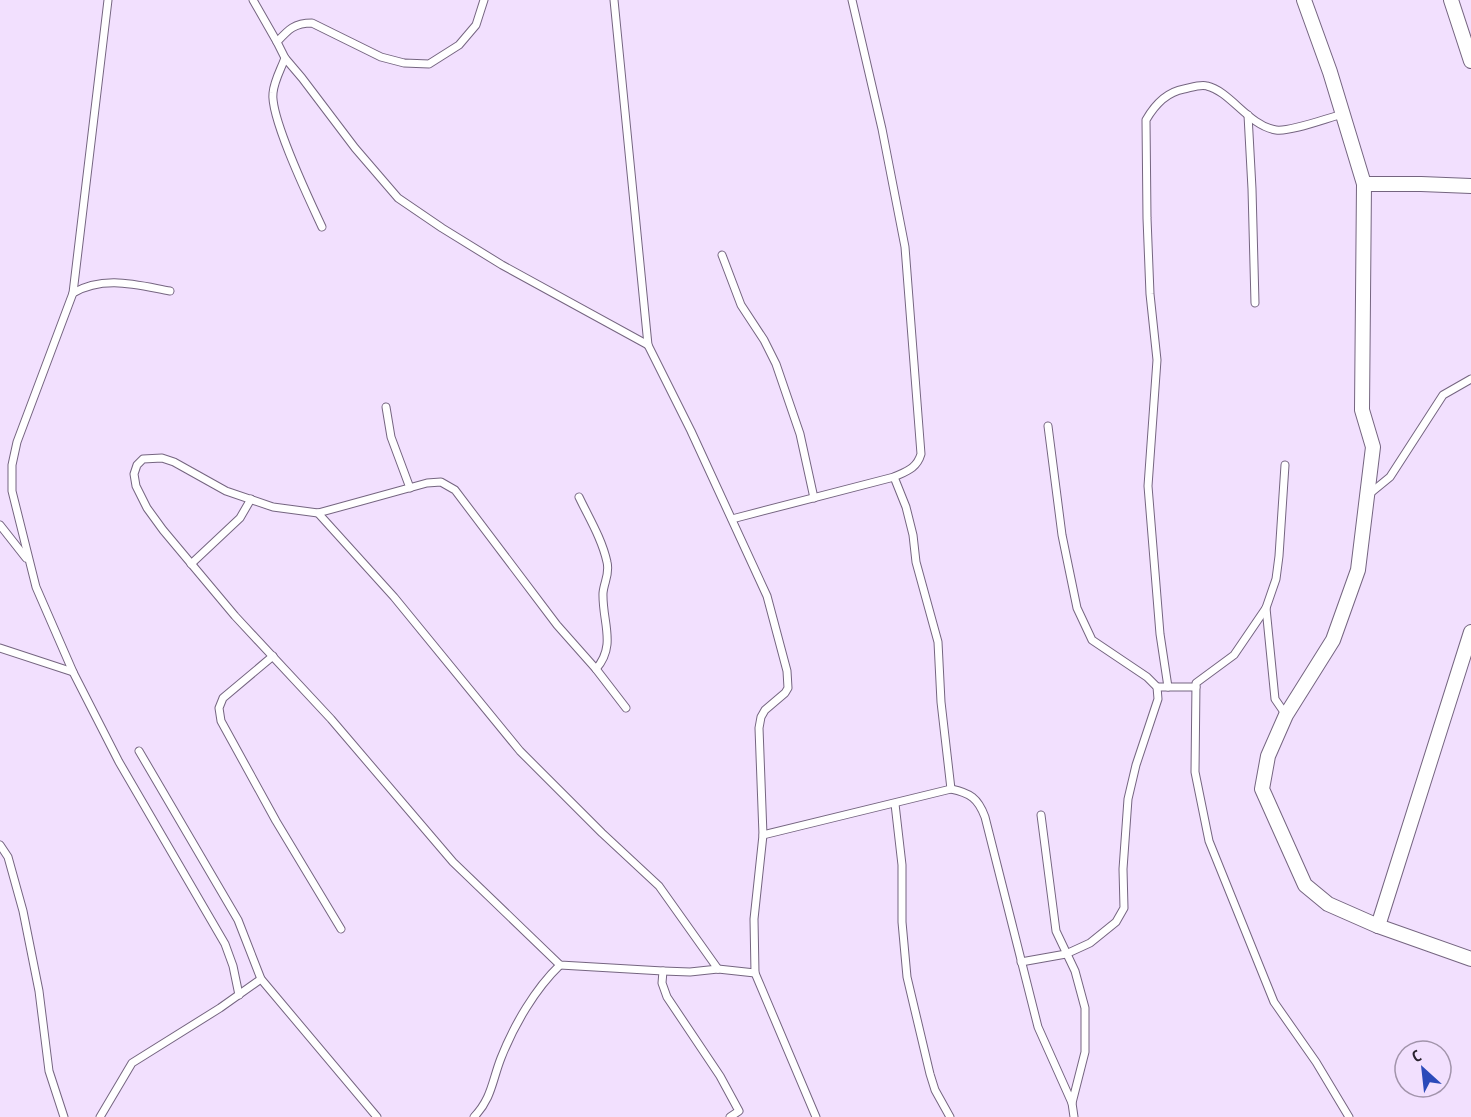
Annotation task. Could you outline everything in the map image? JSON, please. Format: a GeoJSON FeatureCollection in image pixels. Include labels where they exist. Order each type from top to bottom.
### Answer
{"type":"FeatureCollection","features":[{"type":"Feature","properties":{"kind":"street"},"geometry":{"type":"LineString","coordinates":[[1304,0],[1364,184],[1362,410],[1373,447],[1358,570],[1333,640],[1286,716],[1269,756],[1262,789],[1305,885],[1328,904],[1378,926],[1471,959]]}},
{"type":"Feature","properties":{"kind":"street"},"geometry":{"type":"LineString","coordinates":[[1451,0],[1471,61]]}},
{"type":"Feature","properties":{"kind":"street"},"geometry":{"type":"LineString","coordinates":[[1364,184],[1421,183],[1471,186]]}},
{"type":"Feature","properties":{"kind":"street"},"geometry":{"type":"LineString","coordinates":[[1378,926],[1471,632]]}},
{"type":"Feature","properties":{"kind":"lane"},"geometry":{"type":"LineString","coordinates":[[108,0],[73,293],[17,442],[12,465],[12,491],[36,587],[73,672],[174,859],[219,934],[232,966],[239,994]]}},
{"type":"Feature","properties":{"kind":"lane"},"geometry":{"type":"LineString","coordinates":[[253,0],[285,58],[355,148],[398,198],[502,265],[648,345]]}},
{"type":"Feature","properties":{"kind":"lane"},"geometry":{"type":"LineString","coordinates":[[277,42],[291,28],[300,23],[312,23],[381,57],[404,63],[429,64],[459,45],[476,25],[484,0]]}},
{"type":"Feature","properties":{"kind":"lane"},"geometry":{"type":"LineString","coordinates":[[614,0],[648,345],[767,596],[788,671],[788,688],[765,710],[759,728],[763,835],[754,919],[755,973],[816,1117]]}},
{"type":"Feature","properties":{"kind":"lane"},"geometry":{"type":"LineString","coordinates":[[732,519],[894,477],[914,468],[921,454],[905,247],[882,129],[852,0]]}},
{"type":"Feature","properties":{"kind":"lane"},"geometry":{"type":"LineString","coordinates":[[285,58],[273,94],[275,109],[287,146],[322,227]]}},
{"type":"Feature","properties":{"kind":"lane"},"geometry":{"type":"LineString","coordinates":[[1168,687],[1160,634],[1148,486],[1157,360],[1150,294],[1146,120],[1155,106],[1179,90],[1206,85],[1226,96],[1237,108],[1248,115],[1269,128],[1278,130],[1343,114]]}},
{"type":"Feature","properties":{"kind":"lane"},"geometry":{"type":"LineString","coordinates":[[1248,115],[1255,303]]}},
{"type":"Feature","properties":{"kind":"lane"},"geometry":{"type":"LineString","coordinates":[[722,255],[741,305],[764,340],[776,364],[800,434],[814,498]]}},
{"type":"Feature","properties":{"kind":"lane"},"geometry":{"type":"LineString","coordinates":[[73,293],[101,282],[124,283],[170,291]]}},
{"type":"Feature","properties":{"kind":"lane"},"geometry":{"type":"LineString","coordinates":[[1368,495],[1390,477],[1443,395],[1471,379]]}},
{"type":"Feature","properties":{"kind":"lane"},"geometry":{"type":"LineString","coordinates":[[386,407],[391,437],[410,488]]}},
{"type":"Feature","properties":{"kind":"lane"},"geometry":{"type":"LineString","coordinates":[[1021,962],[1066,954],[1090,943],[1116,922],[1124,908],[1124,859],[1128,800],[1136,765],[1158,699],[1156,687],[1147,677],[1092,640],[1077,608],[1062,535],[1048,426]]}},
{"type":"Feature","properties":{"kind":"lane"},"geometry":{"type":"LineString","coordinates":[[626,708],[558,625],[455,490],[441,482],[318,513],[273,507],[226,491],[174,462],[162,458],[143,459],[137,465],[134,474],[136,486],[147,508],[235,616],[331,719],[453,862],[561,965],[690,972],[718,969],[755,973]]}},
{"type":"Feature","properties":{"kind":"lane"},"geometry":{"type":"LineString","coordinates":[[1285,465],[1276,579],[1266,608],[1234,655],[1196,683],[1195,772],[1209,841],[1274,1002],[1316,1062],[1349,1117]]}},
{"type":"Feature","properties":{"kind":"lane"},"geometry":{"type":"LineString","coordinates":[[894,477],[906,507],[913,535],[916,562],[938,642],[941,702],[951,789]]}},
{"type":"Feature","properties":{"kind":"lane"},"geometry":{"type":"LineString","coordinates":[[579,497],[605,553],[609,574],[603,592],[608,646],[604,660],[596,669]]}},
{"type":"Feature","properties":{"kind":"lane"},"geometry":{"type":"LineString","coordinates":[[191,564],[240,518],[251,499]]}},
{"type":"Feature","properties":{"kind":"lane"},"geometry":{"type":"LineString","coordinates":[[318,513],[394,597],[520,751],[659,886],[718,969]]}},
{"type":"Feature","properties":{"kind":"lane"},"geometry":{"type":"LineString","coordinates":[[0,525],[28,560]]}},
{"type":"Feature","properties":{"kind":"lane"},"geometry":{"type":"LineString","coordinates":[[1266,608],[1275,699],[1286,716]]}},
{"type":"Feature","properties":{"kind":"lane"},"geometry":{"type":"LineString","coordinates":[[0,648],[73,672]]}},
{"type":"Feature","properties":{"kind":"lane"},"geometry":{"type":"LineString","coordinates":[[273,656],[223,698],[219,708],[221,721],[276,821],[341,929]]}},
{"type":"Feature","properties":{"kind":"lane"},"geometry":{"type":"LineString","coordinates":[[1156,687],[1196,687]]}},
{"type":"Feature","properties":{"kind":"lane"},"geometry":{"type":"LineString","coordinates":[[139,751],[238,920],[261,979],[377,1117]]}},
{"type":"Feature","properties":{"kind":"lane"},"geometry":{"type":"LineString","coordinates":[[763,835],[951,789],[974,796],[983,810],[1038,1027],[1072,1103],[1074,1117]]}},
{"type":"Feature","properties":{"kind":"lane"},"geometry":{"type":"LineString","coordinates":[[895,804],[902,865],[902,922],[908,976],[930,1074],[935,1090],[950,1117]]}},
{"type":"Feature","properties":{"kind":"lane"},"geometry":{"type":"LineString","coordinates":[[1041,814],[1056,931],[1080,985],[1085,1008],[1085,1052],[1072,1103]]}},
{"type":"Feature","properties":{"kind":"lane"},"geometry":{"type":"LineString","coordinates":[[0,845],[8,857],[23,911],[39,991],[49,1071],[64,1117]]}},
{"type":"Feature","properties":{"kind":"lane"},"geometry":{"type":"LineString","coordinates":[[474,1117],[489,1095],[500,1059],[534,993],[561,965]]}},
{"type":"Feature","properties":{"kind":"lane"},"geometry":{"type":"LineString","coordinates":[[663,971],[662,983],[667,997],[720,1076],[738,1110],[730,1117]]}},
{"type":"Feature","properties":{"kind":"lane"},"geometry":{"type":"LineString","coordinates":[[100,1117],[132,1063],[261,979]]}}]}
